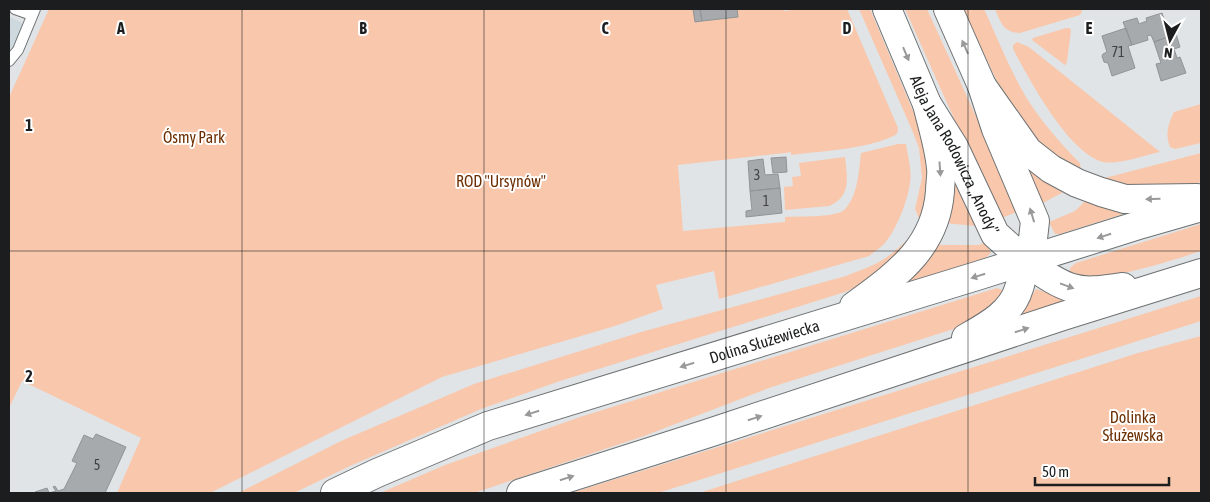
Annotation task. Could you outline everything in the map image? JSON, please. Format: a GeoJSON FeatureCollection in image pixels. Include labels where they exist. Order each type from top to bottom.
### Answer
{"type":"FeatureCollection","features":[{"type":"Feature","properties":{"kind":"main road","name":"Aleja Jana Rodowicza „Anody”"},"geometry":{"type":"LineString","coordinates":[[887,9],[927,104],[954,147],[995,234],[1024,261],[1056,282],[1074,289],[1100,290],[1170,283]]}},
{"type":"Feature","properties":{"kind":"main road"},"geometry":{"type":"LineString","coordinates":[[909,368],[984,328],[1013,302],[1019,290],[1024,261],[1033,239],[1035,221],[996,129],[982,86],[948,9]]}},
{"type":"Feature","properties":{"kind":"main road"},"geometry":{"type":"LineString","coordinates":[[982,86],[1028,151],[1051,169],[1077,183],[1125,199],[1201,198]]}},
{"type":"Feature","properties":{"kind":"main road"},"geometry":{"type":"LineString","coordinates":[[834,320],[891,279],[912,259],[934,225],[939,202],[941,170],[927,104]]}},
{"type":"Feature","properties":{"kind":"main road","name":"Dolina Służewiecka"},"geometry":{"type":"LineString","coordinates":[[336,493],[377,473],[488,426],[1201,207]]}},
{"type":"Feature","properties":{"kind":"main road"},"geometry":{"type":"LineString","coordinates":[[521,493],[909,368],[1063,316],[1201,274]]}},
{"type":"Feature","properties":{"kind":"lane"},"geometry":{"type":"LineString","coordinates":[[9,61],[18,50],[34,12],[15,9]]}},
{"type":"Feature","properties":{"kind":"shaded area"},"geometry":{"type":"Polygon","coordinates":[[[9,17],[21,22],[24,27],[14,47],[9,50],[9,17]]]}},
{"type":"Feature","properties":{"kind":"green space","name":"ROD \"Ursynów\""},"geometry":{"type":"Polygon","coordinates":[[[49,9],[783,9],[784,11],[798,9],[847,9],[898,128],[897,134],[874,143],[846,149],[791,155],[791,152],[678,165],[683,231],[785,222],[785,217],[839,213],[849,205],[855,191],[861,153],[898,144],[906,144],[910,164],[909,190],[901,215],[893,231],[884,244],[869,256],[719,299],[714,271],[656,285],[663,309],[615,326],[442,377],[210,493],[117,493],[141,438],[22,381],[9,408],[9,95],[49,9]]]}},
{"type":"Feature","properties":{"kind":"green space"},"geometry":{"type":"Polygon","coordinates":[[[859,9],[870,9],[929,149],[924,221],[919,218],[915,209],[922,178],[919,148],[859,9]]]}},
{"type":"Feature","properties":{"kind":"green space"},"geometry":{"type":"Polygon","coordinates":[[[905,9],[927,9],[1019,211],[999,219],[905,9]]]}},
{"type":"Feature","properties":{"kind":"green space"},"geometry":{"type":"Polygon","coordinates":[[[963,9],[984,9],[1009,65],[1026,97],[1051,132],[1080,163],[1081,170],[1045,153],[1010,109],[963,9]]]}},
{"type":"Feature","properties":{"kind":"green space"},"geometry":{"type":"Polygon","coordinates":[[[995,9],[1083,9],[1080,15],[1020,33],[1006,29],[995,9]]]}},
{"type":"Feature","properties":{"kind":"green space"},"geometry":{"type":"Polygon","coordinates":[[[1066,28],[1071,30],[1065,65],[1032,40],[1033,38],[1066,28]]]}},
{"type":"Feature","properties":{"kind":"green space"},"geometry":{"type":"Polygon","coordinates":[[[1017,42],[1029,47],[1160,152],[1109,163],[1090,156],[1076,145],[1063,130],[1039,96],[1013,49],[1013,45],[1017,42]]]}},
{"type":"Feature","properties":{"kind":"green space"},"geometry":{"type":"Polygon","coordinates":[[[1201,104],[1201,143],[1175,149],[1170,147],[1168,129],[1174,112],[1201,104]]]}},
{"type":"Feature","properties":{"kind":"green space"},"geometry":{"type":"Polygon","coordinates":[[[1201,153],[1201,182],[1182,187],[1157,191],[1097,180],[1201,153]]]}},
{"type":"Feature","properties":{"kind":"green space"},"geometry":{"type":"Polygon","coordinates":[[[1019,156],[1069,189],[1041,204],[1019,156]]]}},
{"type":"Feature","properties":{"kind":"green space"},"geometry":{"type":"Polygon","coordinates":[[[845,157],[847,178],[845,192],[836,202],[829,206],[785,210],[784,187],[793,186],[792,177],[801,176],[799,163],[845,157]]]}},
{"type":"Feature","properties":{"kind":"green space"},"geometry":{"type":"Polygon","coordinates":[[[957,183],[977,226],[944,223],[951,186],[957,183]]]}},
{"type":"Feature","properties":{"kind":"green space"},"geometry":{"type":"Polygon","coordinates":[[[1088,198],[1126,213],[1055,234],[1049,222],[1075,211],[1088,198]]]}},
{"type":"Feature","properties":{"kind":"green space"},"geometry":{"type":"Polygon","coordinates":[[[1201,224],[1201,251],[1154,266],[1115,275],[1097,277],[1070,273],[1070,268],[1076,263],[1201,224]]]}},
{"type":"Feature","properties":{"kind":"green space"},"geometry":{"type":"Polygon","coordinates":[[[913,238],[874,279],[845,292],[560,381],[481,409],[350,466],[294,493],[238,493],[341,441],[474,384],[641,332],[846,276],[882,260],[913,238]]]}},
{"type":"Feature","properties":{"kind":"green space"},"geometry":{"type":"Polygon","coordinates":[[[986,242],[991,253],[985,258],[896,286],[934,245],[979,245],[986,242]]]}},
{"type":"Feature","properties":{"kind":"green space"},"geometry":{"type":"Polygon","coordinates":[[[997,288],[1002,290],[1004,296],[966,325],[772,387],[644,436],[474,493],[380,493],[445,465],[580,417],[997,288]]]}},
{"type":"Feature","properties":{"kind":"green space"},"geometry":{"type":"Polygon","coordinates":[[[1036,289],[1073,301],[1017,318],[1036,289]]]}},
{"type":"Feature","properties":{"kind":"green space"},"geometry":{"type":"Polygon","coordinates":[[[1201,296],[1201,321],[658,493],[571,493],[1201,296]]]}},
{"type":"Feature","properties":{"kind":"green space","name":"Dolinka Służewska"},"geometry":{"type":"Polygon","coordinates":[[[1201,336],[1201,493],[699,493],[1138,353],[1201,336]]]}},
{"type":"Feature","properties":{"kind":"building"},"geometry":{"type":"Polygon","coordinates":[[[693,9],[700,9],[702,21],[695,22],[693,9]]]}},
{"type":"Feature","properties":{"kind":"building"},"geometry":{"type":"Polygon","coordinates":[[[700,9],[737,9],[738,17],[702,21],[700,9]]]}},
{"type":"Feature","properties":{"kind":"building"},"geometry":{"type":"Polygon","coordinates":[[[1162,13],[1170,36],[1154,42],[1151,35],[1147,36],[1148,40],[1132,45],[1123,22],[1137,18],[1139,24],[1147,21],[1146,18],[1162,13]]]}},
{"type":"Feature","properties":{"kind":"building"},"geometry":{"type":"Polygon","coordinates":[[[1126,28],[1132,45],[1128,46],[1135,68],[1112,76],[1108,63],[1104,62],[1102,56],[1107,52],[1102,36],[1126,28]]]}},
{"type":"Feature","properties":{"kind":"building"},"geometry":{"type":"Polygon","coordinates":[[[1176,34],[1180,47],[1174,49],[1177,58],[1180,57],[1186,73],[1161,81],[1156,64],[1161,63],[1154,42],[1176,34]]]}},
{"type":"Feature","properties":{"kind":"building"},"geometry":{"type":"Polygon","coordinates":[[[786,157],[787,172],[773,173],[771,158],[786,157]]]}},
{"type":"Feature","properties":{"kind":"building"},"geometry":{"type":"Polygon","coordinates":[[[763,159],[765,175],[778,174],[780,188],[750,191],[748,161],[763,159]]]}},
{"type":"Feature","properties":{"kind":"building"},"geometry":{"type":"Polygon","coordinates":[[[780,188],[782,213],[746,217],[746,211],[752,210],[750,191],[780,188]]]}},
{"type":"Feature","properties":{"kind":"building"},"geometry":{"type":"Polygon","coordinates":[[[96,434],[126,447],[105,493],[49,493],[56,491],[53,487],[55,486],[58,491],[64,489],[77,463],[72,461],[84,435],[93,439],[96,434]]]}},
{"type":"Feature","properties":{"kind":"building"},"geometry":{"type":"Polygon","coordinates":[[[47,488],[49,493],[35,493],[35,492],[47,488]]]}},
{"type":"Feature","properties":{"kind":"park label","name":"Ósmy Park"},"geometry":{"type":"Point","coordinates":[194,137]}}]}
